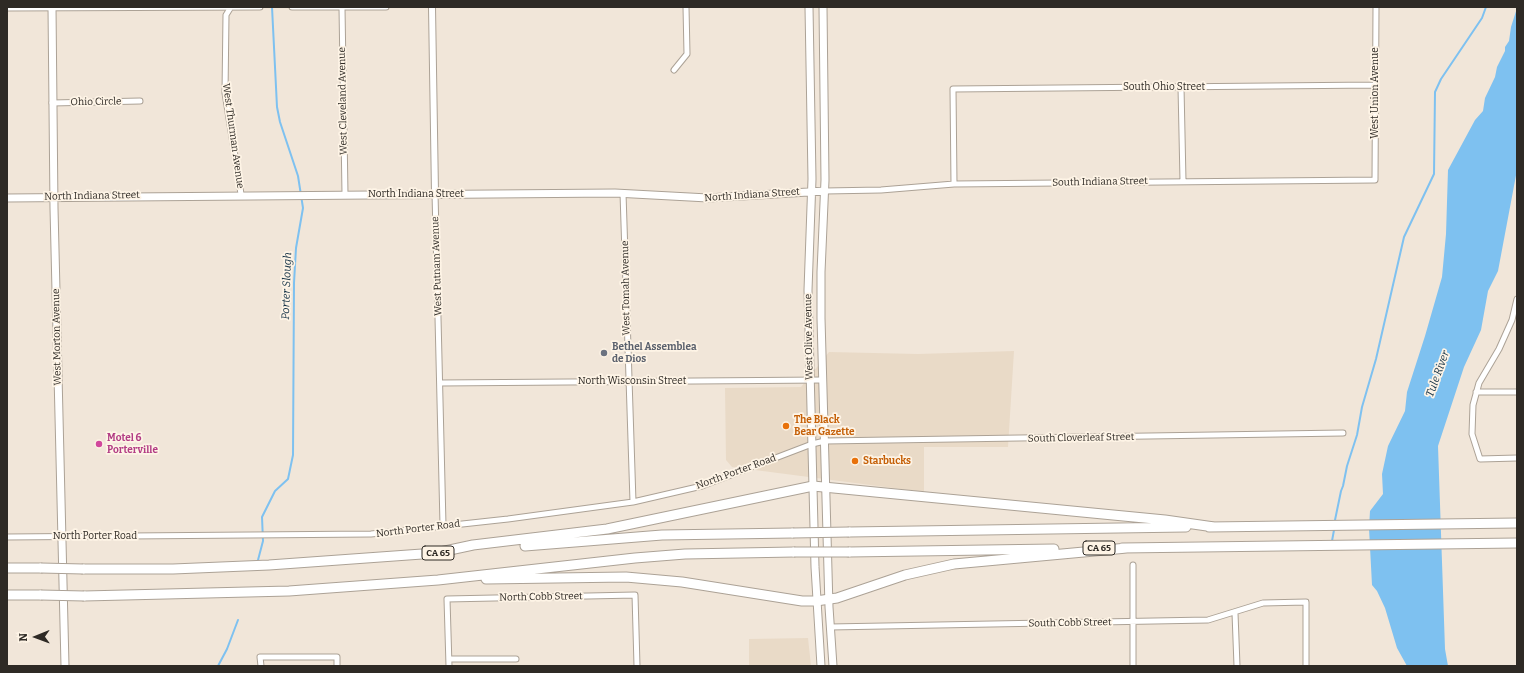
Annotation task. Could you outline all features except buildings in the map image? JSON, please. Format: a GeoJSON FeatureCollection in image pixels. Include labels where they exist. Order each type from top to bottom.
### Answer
{"type":"FeatureCollection","features":[{"type":"Feature","properties":{"kind":"highway"},"geometry":{"type":"LineString","coordinates":[[431,554],[473,545],[607,529],[813,486],[826,486],[854,491],[1165,520],[1214,527]]}},
{"type":"Feature","properties":{"kind":"highway","name":"CA 65"},"geometry":{"type":"LineString","coordinates":[[7,568],[173,569],[269,565],[431,554],[632,537],[1349,524],[1517,523]]}},
{"type":"Feature","properties":{"kind":"highway","name":"CA 65"},"geometry":{"type":"LineString","coordinates":[[7,594],[84,596],[246,593],[438,580],[635,558],[685,554],[1517,543]]}},
{"type":"Feature","properties":{"kind":"highway"},"geometry":{"type":"LineString","coordinates":[[438,580],[626,577],[682,582],[802,601],[816,601],[829,600],[917,572],[954,564],[1127,548]]}},
{"type":"Feature","properties":{"kind":"main road","name":"West Olive Avenue"},"geometry":{"type":"LineString","coordinates":[[809,7],[812,191],[808,272],[810,380],[818,442],[826,486],[830,627],[833,666]]}},
{"type":"Feature","properties":{"kind":"main road","name":"West Olive Avenue"},"geometry":{"type":"LineString","coordinates":[[821,666],[816,601],[813,486],[823,380],[821,272],[825,191],[823,7]]}},
{"type":"Feature","properties":{"kind":"main road","name":"West Morton Avenue"},"geometry":{"type":"LineString","coordinates":[[52,8],[53,197],[65,666]]}},
{"type":"Feature","properties":{"kind":"main road","name":"North Indiana Street"},"geometry":{"type":"LineString","coordinates":[[7,198],[241,194],[623,193],[708,198],[825,191]]}},
{"type":"Feature","properties":{"kind":"street"},"geometry":{"type":"LineString","coordinates":[[7,8],[260,7]]}},
{"type":"Feature","properties":{"kind":"street"},"geometry":{"type":"LineString","coordinates":[[292,7],[386,7]]}},
{"type":"Feature","properties":{"kind":"street","name":"West Putnam Avenue"},"geometry":{"type":"LineString","coordinates":[[432,7],[435,193],[444,525]]}},
{"type":"Feature","properties":{"kind":"street"},"geometry":{"type":"LineString","coordinates":[[674,70],[687,54],[686,7]]}},
{"type":"Feature","properties":{"kind":"street","name":"West Union Avenue"},"geometry":{"type":"LineString","coordinates":[[1375,180],[1376,7]]}},
{"type":"Feature","properties":{"kind":"street","name":"West Thurman Avenue"},"geometry":{"type":"LineString","coordinates":[[231,8],[226,16],[225,93],[241,194]]}},
{"type":"Feature","properties":{"kind":"street","name":"West Cleveland Avenue"},"geometry":{"type":"LineString","coordinates":[[342,8],[345,194]]}},
{"type":"Feature","properties":{"kind":"street","name":"South Ohio Street"},"geometry":{"type":"LineString","coordinates":[[954,184],[953,89],[1375,85]]}},
{"type":"Feature","properties":{"kind":"street"},"geometry":{"type":"LineString","coordinates":[[1181,87],[1183,181]]}},
{"type":"Feature","properties":{"kind":"street","name":"Ohio Circle"},"geometry":{"type":"LineString","coordinates":[[52,102],[140,101]]}},
{"type":"Feature","properties":{"kind":"street","name":"South Indiana Street"},"geometry":{"type":"LineString","coordinates":[[825,191],[881,190],[954,184],[1375,180]]}},
{"type":"Feature","properties":{"kind":"street","name":"West Tomah Avenue"},"geometry":{"type":"LineString","coordinates":[[623,193],[633,502]]}},
{"type":"Feature","properties":{"kind":"street"},"geometry":{"type":"LineString","coordinates":[[1517,299],[1514,320],[1479,383],[1473,405],[1472,434],[1480,459],[1517,458]]}},
{"type":"Feature","properties":{"kind":"street","name":"North Wisconsin Street"},"geometry":{"type":"LineString","coordinates":[[440,383],[823,380]]}},
{"type":"Feature","properties":{"kind":"street"},"geometry":{"type":"LineString","coordinates":[[1476,392],[1517,392]]}},
{"type":"Feature","properties":{"kind":"street","name":"South Cloverleaf Street"},"geometry":{"type":"LineString","coordinates":[[818,442],[1343,433]]}},
{"type":"Feature","properties":{"kind":"street","name":"North Porter Road"},"geometry":{"type":"LineString","coordinates":[[7,537],[371,534],[508,519],[633,502],[702,486],[818,442]]}},
{"type":"Feature","properties":{"kind":"street"},"geometry":{"type":"LineString","coordinates":[[1133,565],[1133,666]]}},
{"type":"Feature","properties":{"kind":"street","name":"North Cobb Street"},"geometry":{"type":"LineString","coordinates":[[448,659],[447,599],[635,595],[636,666]]}},
{"type":"Feature","properties":{"kind":"street","name":"South Cobb Street"},"geometry":{"type":"LineString","coordinates":[[830,627],[1208,620],[1235,613],[1263,603],[1306,602],[1306,666]]}},
{"type":"Feature","properties":{"kind":"street"},"geometry":{"type":"LineString","coordinates":[[1235,613],[1237,666]]}},
{"type":"Feature","properties":{"kind":"street"},"geometry":{"type":"LineString","coordinates":[[261,666],[260,657],[337,657],[337,666]]}},
{"type":"Feature","properties":{"kind":"street"},"geometry":{"type":"LineString","coordinates":[[449,666],[448,659],[516,660]]}},
{"type":"Feature","properties":{"kind":"shaded area"},"geometry":{"type":"Polygon","coordinates":[[[1014,351],[1008,447],[924,447],[924,492],[732,467],[726,460],[725,388],[801,387],[829,352],[918,354],[1014,351]]]}},
{"type":"Feature","properties":{"kind":"shaded area"},"geometry":{"type":"Polygon","coordinates":[[[808,638],[811,666],[749,666],[749,639],[808,638]]]}},
{"type":"Feature","properties":{"kind":"water","name":"Tule River"},"geometry":{"type":"Polygon","coordinates":[[[1517,8],[1517,170],[1498,271],[1488,291],[1481,330],[1464,367],[1438,446],[1445,649],[1448,666],[1407,666],[1397,648],[1385,608],[1377,591],[1372,585],[1369,528],[1370,511],[1383,494],[1382,474],[1388,446],[1405,411],[1407,392],[1442,277],[1446,234],[1448,170],[1475,120],[1483,111],[1485,98],[1495,77],[1497,67],[1505,51],[1505,47],[1509,41],[1511,27],[1517,8]]]}},
{"type":"Feature","properties":{"kind":"waterway","name":"Porter Slough"},"geometry":{"type":"LineString","coordinates":[[258,560],[263,541],[262,517],[275,491],[288,479],[293,455],[294,283],[296,248],[303,208],[298,176],[280,122],[277,107],[272,7]]}},
{"type":"Feature","properties":{"kind":"waterway"},"geometry":{"type":"LineString","coordinates":[[1335,520],[1347,466],[1357,435],[1362,407],[1376,359],[1404,237],[1434,174],[1435,92],[1441,79],[1482,18],[1486,7]]}},
{"type":"Feature","properties":{"kind":"waterway"},"geometry":{"type":"LineString","coordinates":[[1332,541],[1334,530]]}},
{"type":"Feature","properties":{"kind":"waterway","name":"Porter Slough"},"geometry":{"type":"LineString","coordinates":[[218,666],[227,649],[238,620]]}},
{"type":"Feature","properties":{"kind":"place","name":"Bethel Assemblea de Dios"},"geometry":{"type":"Point","coordinates":[604,353]}},
{"type":"Feature","properties":{"kind":"place","name":"The Black Bear Gazette"},"geometry":{"type":"Point","coordinates":[786,426]}},
{"type":"Feature","properties":{"kind":"place","name":"Motel 6 Porterville"},"geometry":{"type":"Point","coordinates":[99,444]}},
{"type":"Feature","properties":{"kind":"place","name":"Starbucks"},"geometry":{"type":"Point","coordinates":[855,461]}}]}
